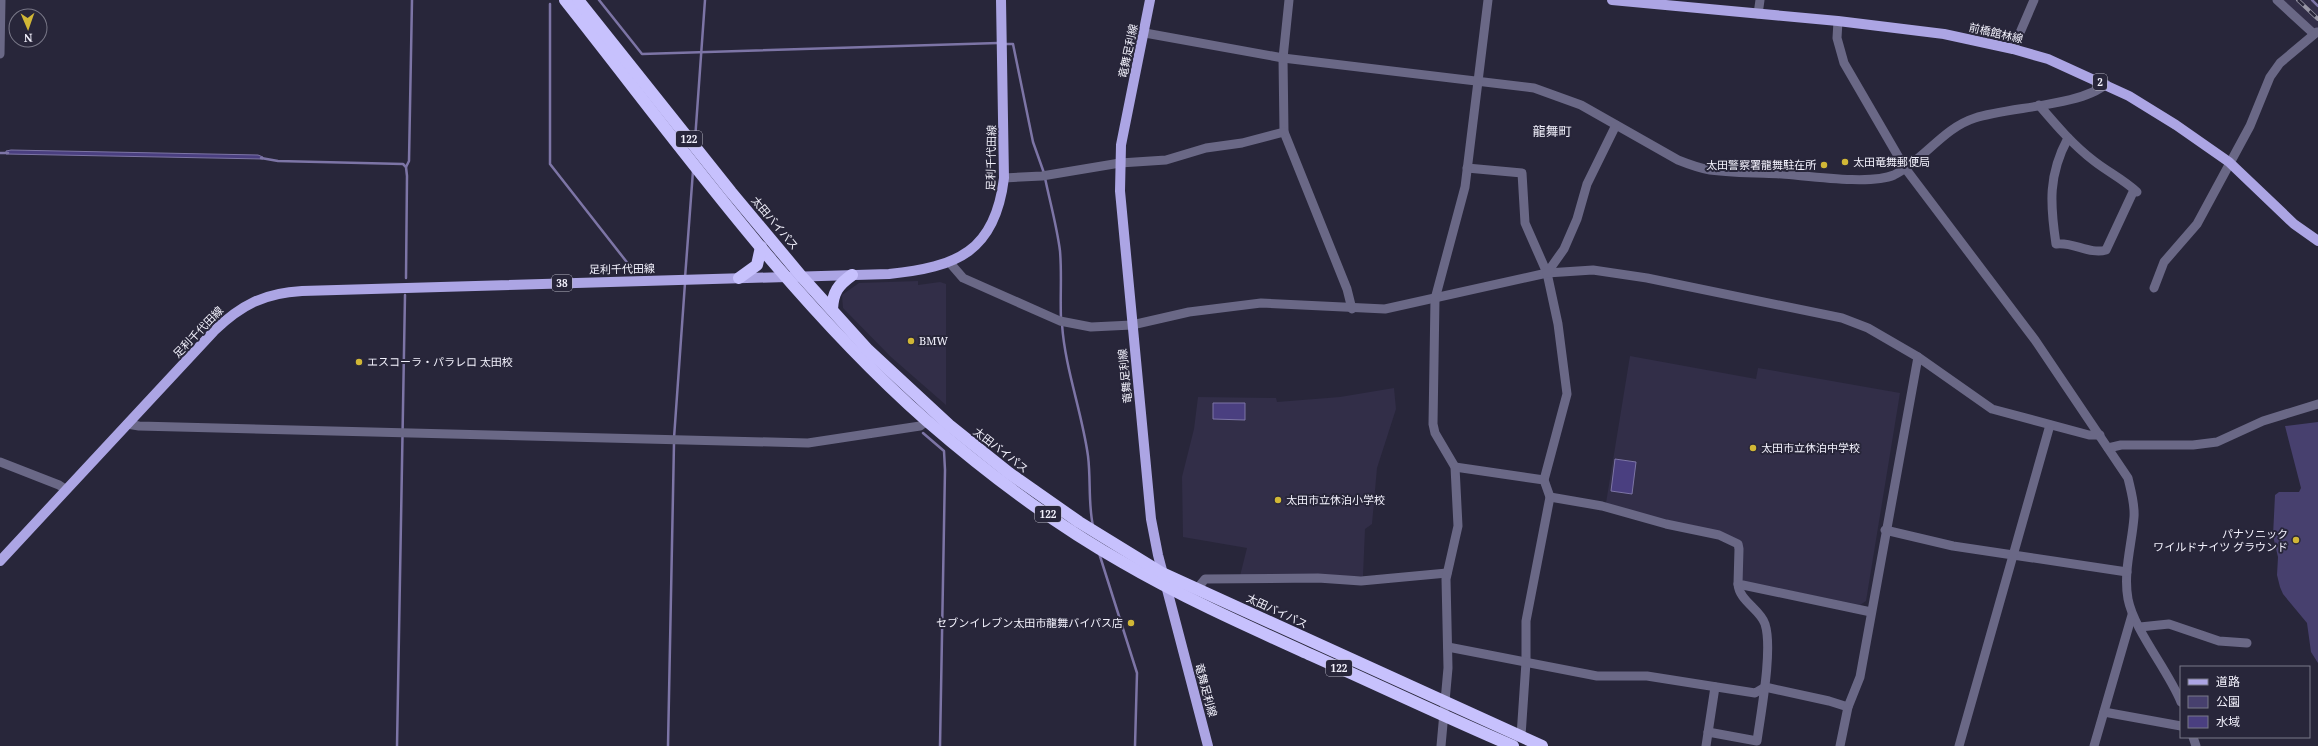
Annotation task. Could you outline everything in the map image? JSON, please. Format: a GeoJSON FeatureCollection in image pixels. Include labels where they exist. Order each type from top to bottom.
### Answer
{"type":"FeatureCollection","features":[{"type":"Feature","properties":{"kind":"highway","name":"太田バイパス"},"geometry":{"type":"LineString","coordinates":[[565,0],[761,247],[823,320],[927,421],[999,479],[1084,539],[1148,577],[1244,624],[1443,716],[1517,741],[1542,746]]}},
{"type":"Feature","properties":{"kind":"highway","name":"太田バイパス"},"geometry":{"type":"LineString","coordinates":[[578,0],[731,192],[802,277],[868,350],[955,430],[1049,502],[1119,548],[1162,573],[1443,702],[1517,741]]}},
{"type":"Feature","properties":{"kind":"highway"},"geometry":{"type":"LineString","coordinates":[[739,278],[757,265],[761,247]]}},
{"type":"Feature","properties":{"kind":"highway"},"geometry":{"type":"LineString","coordinates":[[832,310],[833,296],[836,289],[852,275]]}},
{"type":"Feature","properties":{"kind":"main road","name":"足利千代田線"},"geometry":{"type":"LineString","coordinates":[[0,561],[65,489],[232,314],[249,303],[279,293],[541,283],[852,275],[919,271],[950,263],[968,252],[985,235],[996,218],[1004,178],[1001,0]]}},
{"type":"Feature","properties":{"kind":"main road","name":"竜舞足利線"},"geometry":{"type":"LineString","coordinates":[[1150,0],[1145,33],[1124,129],[1120,163],[1132,325],[1151,520],[1162,573],[1167,586],[1208,746]]}},
{"type":"Feature","properties":{"kind":"main road","name":"前橋館林線"},"geometry":{"type":"LineString","coordinates":[[1612,0],[1838,21],[1944,34],[2013,49],[2048,59],[2106,84],[2150,108],[2229,162],[2294,224],[2318,240]]}},
{"type":"Feature","properties":{"kind":"street"},"geometry":{"type":"LineString","coordinates":[[0,54],[1,0]]}},
{"type":"Feature","properties":{"kind":"street"},"geometry":{"type":"LineString","coordinates":[[1289,0],[1283,58],[1284,132],[1347,289],[1352,309]]}},
{"type":"Feature","properties":{"kind":"street"},"geometry":{"type":"LineString","coordinates":[[1440,746],[1448,647],[1447,574],[1458,526],[1455,467],[1435,432],[1433,424],[1435,299],[1465,187],[1488,0]]}},
{"type":"Feature","properties":{"kind":"street"},"geometry":{"type":"LineString","coordinates":[[1758,14],[1760,0]]}},
{"type":"Feature","properties":{"kind":"street"},"geometry":{"type":"LineString","coordinates":[[2013,49],[2034,0]]}},
{"type":"Feature","properties":{"kind":"street"},"geometry":{"type":"LineString","coordinates":[[2154,288],[2164,262],[2197,224],[2229,162],[2250,126],[2270,77],[2280,63],[2315,33],[2277,0]]}},
{"type":"Feature","properties":{"kind":"street"},"geometry":{"type":"LineString","coordinates":[[1838,21],[1837,38],[1844,63],[1904,168],[2035,340],[2128,478],[2133,499],[2134,516],[2127,572],[2128,598],[2132,615],[2180,700]]}},
{"type":"Feature","properties":{"kind":"street"},"geometry":{"type":"LineString","coordinates":[[1145,33],[1283,58],[1534,88],[1581,105],[1678,160],[1708,169],[1870,179],[1893,175],[1963,123],[1997,113],[2088,96],[2106,84]]}},
{"type":"Feature","properties":{"kind":"street"},"geometry":{"type":"LineString","coordinates":[[2039,105],[2068,138],[2093,160],[2123,179],[2135,191],[2106,250],[2102,251],[2063,243],[2056,244],[2050,197],[2055,168],[2068,138]]}},
{"type":"Feature","properties":{"kind":"street"},"geometry":{"type":"LineString","coordinates":[[1547,273],[1564,249],[1578,219],[1587,184],[1616,125]]}},
{"type":"Feature","properties":{"kind":"street"},"geometry":{"type":"LineString","coordinates":[[1004,178],[1057,174],[1120,163],[1166,160],[1206,148],[1242,143],[1284,132]]}},
{"type":"Feature","properties":{"kind":"street"},"geometry":{"type":"LineString","coordinates":[[1467,168],[1522,173],[1525,223],[1547,273],[1558,324],[1567,394],[1544,480],[1550,497],[1526,621],[1526,662],[1517,741]]}},
{"type":"Feature","properties":{"kind":"street"},"geometry":{"type":"LineString","coordinates":[[950,263],[962,278],[1060,321],[1091,327],[1132,325],[1189,312],[1261,303],[1352,309],[1385,309],[1547,273],[1567,270],[1601,271],[1647,278],[1842,318],[1868,328],[1918,357],[1992,409],[2089,435],[2100,435]]}},
{"type":"Feature","properties":{"kind":"street"},"geometry":{"type":"LineString","coordinates":[[1840,746],[1848,707],[1860,677],[1885,530],[1918,357]]}},
{"type":"Feature","properties":{"kind":"street"},"geometry":{"type":"LineString","coordinates":[[2108,448],[2120,445],[2194,445],[2217,442],[2274,417],[2318,404]]}},
{"type":"Feature","properties":{"kind":"street"},"geometry":{"type":"LineString","coordinates":[[127,424],[139,426],[402,434],[808,442],[920,426],[927,421]]}},
{"type":"Feature","properties":{"kind":"street"},"geometry":{"type":"LineString","coordinates":[[1959,746],[2050,425]]}},
{"type":"Feature","properties":{"kind":"street"},"geometry":{"type":"LineString","coordinates":[[0,462],[59,485],[65,489]]}},
{"type":"Feature","properties":{"kind":"street"},"geometry":{"type":"LineString","coordinates":[[1455,467],[1544,480]]}},
{"type":"Feature","properties":{"kind":"street"},"geometry":{"type":"LineString","coordinates":[[1550,497],[1602,506],[1666,524],[1719,535],[1738,544],[1740,549],[1738,591],[1764,622],[1768,635],[1765,687],[1757,741],[1708,732]]}},
{"type":"Feature","properties":{"kind":"street"},"geometry":{"type":"LineString","coordinates":[[1885,530],[1953,546],[2013,553],[2127,572]]}},
{"type":"Feature","properties":{"kind":"street"},"geometry":{"type":"LineString","coordinates":[[1198,589],[1205,579],[1318,578],[1361,581],[1447,574]]}},
{"type":"Feature","properties":{"kind":"street"},"geometry":{"type":"LineString","coordinates":[[1738,584],[1871,612]]}},
{"type":"Feature","properties":{"kind":"street"},"geometry":{"type":"LineString","coordinates":[[2094,746],[2132,615]]}},
{"type":"Feature","properties":{"kind":"street"},"geometry":{"type":"LineString","coordinates":[[2140,627],[2169,624],[2219,641],[2248,643]]}},
{"type":"Feature","properties":{"kind":"street"},"geometry":{"type":"LineString","coordinates":[[1448,647],[1597,676],[1647,676],[1715,688],[1755,693],[1765,687],[1829,701],[1848,707]]}},
{"type":"Feature","properties":{"kind":"street"},"geometry":{"type":"LineString","coordinates":[[1706,746],[1715,688]]}},
{"type":"Feature","properties":{"kind":"street"},"geometry":{"type":"LineString","coordinates":[[2104,712],[2180,726]]}},
{"type":"Feature","properties":{"kind":"shaded area"},"geometry":{"type":"Polygon","coordinates":[[[2283,0],[2310,0],[2318,8],[2318,29],[2315,31],[2283,0]]]}},
{"type":"Feature","properties":{"kind":"shaded area","name":"BMW"},"geometry":{"type":"Polygon","coordinates":[[[918,281],[918,285],[940,282],[946,284],[946,405],[891,357],[843,308],[842,295],[859,283],[918,281]]]}},
{"type":"Feature","properties":{"kind":"shaded area","name":"太田市立休泊中学校"},"geometry":{"type":"Polygon","coordinates":[[[1630,356],[1756,379],[1758,368],[1900,393],[1866,601],[1860,605],[1742,581],[1741,541],[1696,526],[1668,521],[1606,503],[1630,356]]]}},
{"type":"Feature","properties":{"kind":"shaded area","name":"太田市立休泊小学校"},"geometry":{"type":"Polygon","coordinates":[[[1394,388],[1396,409],[1377,468],[1372,524],[1365,529],[1363,576],[1240,576],[1247,548],[1183,537],[1182,477],[1194,429],[1198,397],[1276,398],[1277,402],[1340,397],[1394,388]]]}},
{"type":"Feature","properties":{"kind":"green space","name":"パナソニック ワイルドナイツ グラウンド"},"geometry":{"type":"Polygon","coordinates":[[[2318,422],[2318,663],[2311,652],[2307,623],[2283,594],[2280,587],[2277,575],[2278,557],[2273,536],[2275,495],[2279,492],[2299,492],[2301,488],[2285,426],[2318,422]]]}},
{"type":"Feature","properties":{"kind":"water"},"geometry":{"type":"Polygon","coordinates":[[[6,151],[258,155],[263,157],[263,159],[6,154],[6,151]]]}},
{"type":"Feature","properties":{"kind":"water"},"geometry":{"type":"Polygon","coordinates":[[[1213,403],[1245,403],[1245,420],[1213,419],[1213,403]]]}},
{"type":"Feature","properties":{"kind":"water"},"geometry":{"type":"Polygon","coordinates":[[[1615,459],[1636,462],[1632,494],[1611,491],[1615,459]]]}},
{"type":"Feature","properties":{"kind":"waterway"},"geometry":{"type":"LineString","coordinates":[[406,167],[409,161],[412,0]]}},
{"type":"Feature","properties":{"kind":"waterway"},"geometry":{"type":"LineString","coordinates":[[599,0],[642,54],[998,43]]}},
{"type":"Feature","properties":{"kind":"waterway"},"geometry":{"type":"LineString","coordinates":[[695,140],[705,0]]}},
{"type":"Feature","properties":{"kind":"waterway"},"geometry":{"type":"LineString","coordinates":[[2312,0],[2318,6]]}},
{"type":"Feature","properties":{"kind":"waterway"},"geometry":{"type":"LineString","coordinates":[[550,4],[550,164],[633,270]]}},
{"type":"Feature","properties":{"kind":"waterway"},"geometry":{"type":"LineString","coordinates":[[1003,44],[1013,44],[1033,142],[1044,173]]}},
{"type":"Feature","properties":{"kind":"waterway"},"geometry":{"type":"LineString","coordinates":[[0,153],[8,153]]}},
{"type":"Feature","properties":{"kind":"waterway"},"geometry":{"type":"LineString","coordinates":[[261,158],[278,161],[403,164],[406,167],[407,176],[406,278]]}},
{"type":"Feature","properties":{"kind":"waterway"},"geometry":{"type":"LineString","coordinates":[[685,278],[693,171]]}},
{"type":"Feature","properties":{"kind":"waterway"},"geometry":{"type":"LineString","coordinates":[[1045,178],[1060,251],[1061,319]]}},
{"type":"Feature","properties":{"kind":"waterway"},"geometry":{"type":"LineString","coordinates":[[674,438],[685,283]]}},
{"type":"Feature","properties":{"kind":"waterway"},"geometry":{"type":"LineString","coordinates":[[397,746],[405,295]]}},
{"type":"Feature","properties":{"kind":"waterway"},"geometry":{"type":"LineString","coordinates":[[1062,324],[1066,357],[1082,423],[1088,456],[1093,526]]}},
{"type":"Feature","properties":{"kind":"waterway"},"geometry":{"type":"LineString","coordinates":[[923,433],[944,451],[945,470],[940,746]]}},
{"type":"Feature","properties":{"kind":"waterway"},"geometry":{"type":"LineString","coordinates":[[668,746],[674,443]]}},
{"type":"Feature","properties":{"kind":"waterway"},"geometry":{"type":"LineString","coordinates":[[1099,553],[1137,673],[1135,746]]}},
{"type":"Feature","properties":{"kind":"railway"},"geometry":{"type":"LineString","coordinates":[[2298,0],[2318,19]]}},
{"type":"Feature","properties":{"kind":"place","name":"太田竜舞郵便局"},"geometry":{"type":"Point","coordinates":[1845,162]}},
{"type":"Feature","properties":{"kind":"place","name":"太田警察署龍舞駐在所"},"geometry":{"type":"Point","coordinates":[1824,165]}},
{"type":"Feature","properties":{"kind":"place","name":"BMW"},"geometry":{"type":"Point","coordinates":[911,341]}},
{"type":"Feature","properties":{"kind":"place","name":"エスコーラ・パラレロ 太田校"},"geometry":{"type":"Point","coordinates":[359,362]}},
{"type":"Feature","properties":{"kind":"place","name":"太田市立休泊中学校"},"geometry":{"type":"Point","coordinates":[1753,448]}},
{"type":"Feature","properties":{"kind":"place","name":"太田市立休泊小学校"},"geometry":{"type":"Point","coordinates":[1278,500]}},
{"type":"Feature","properties":{"kind":"place","name":"パナソニック ワイルドナイツ グラウンド"},"geometry":{"type":"Point","coordinates":[2296,540]}},
{"type":"Feature","properties":{"kind":"place","name":"セブンイレブン太田市龍舞バイパス店"},"geometry":{"type":"Point","coordinates":[1131,623]}},
{"type":"Feature","properties":{"kind":"district","name":"龍舞町"},"geometry":{"type":"Point","coordinates":[1552,131]}}]}
